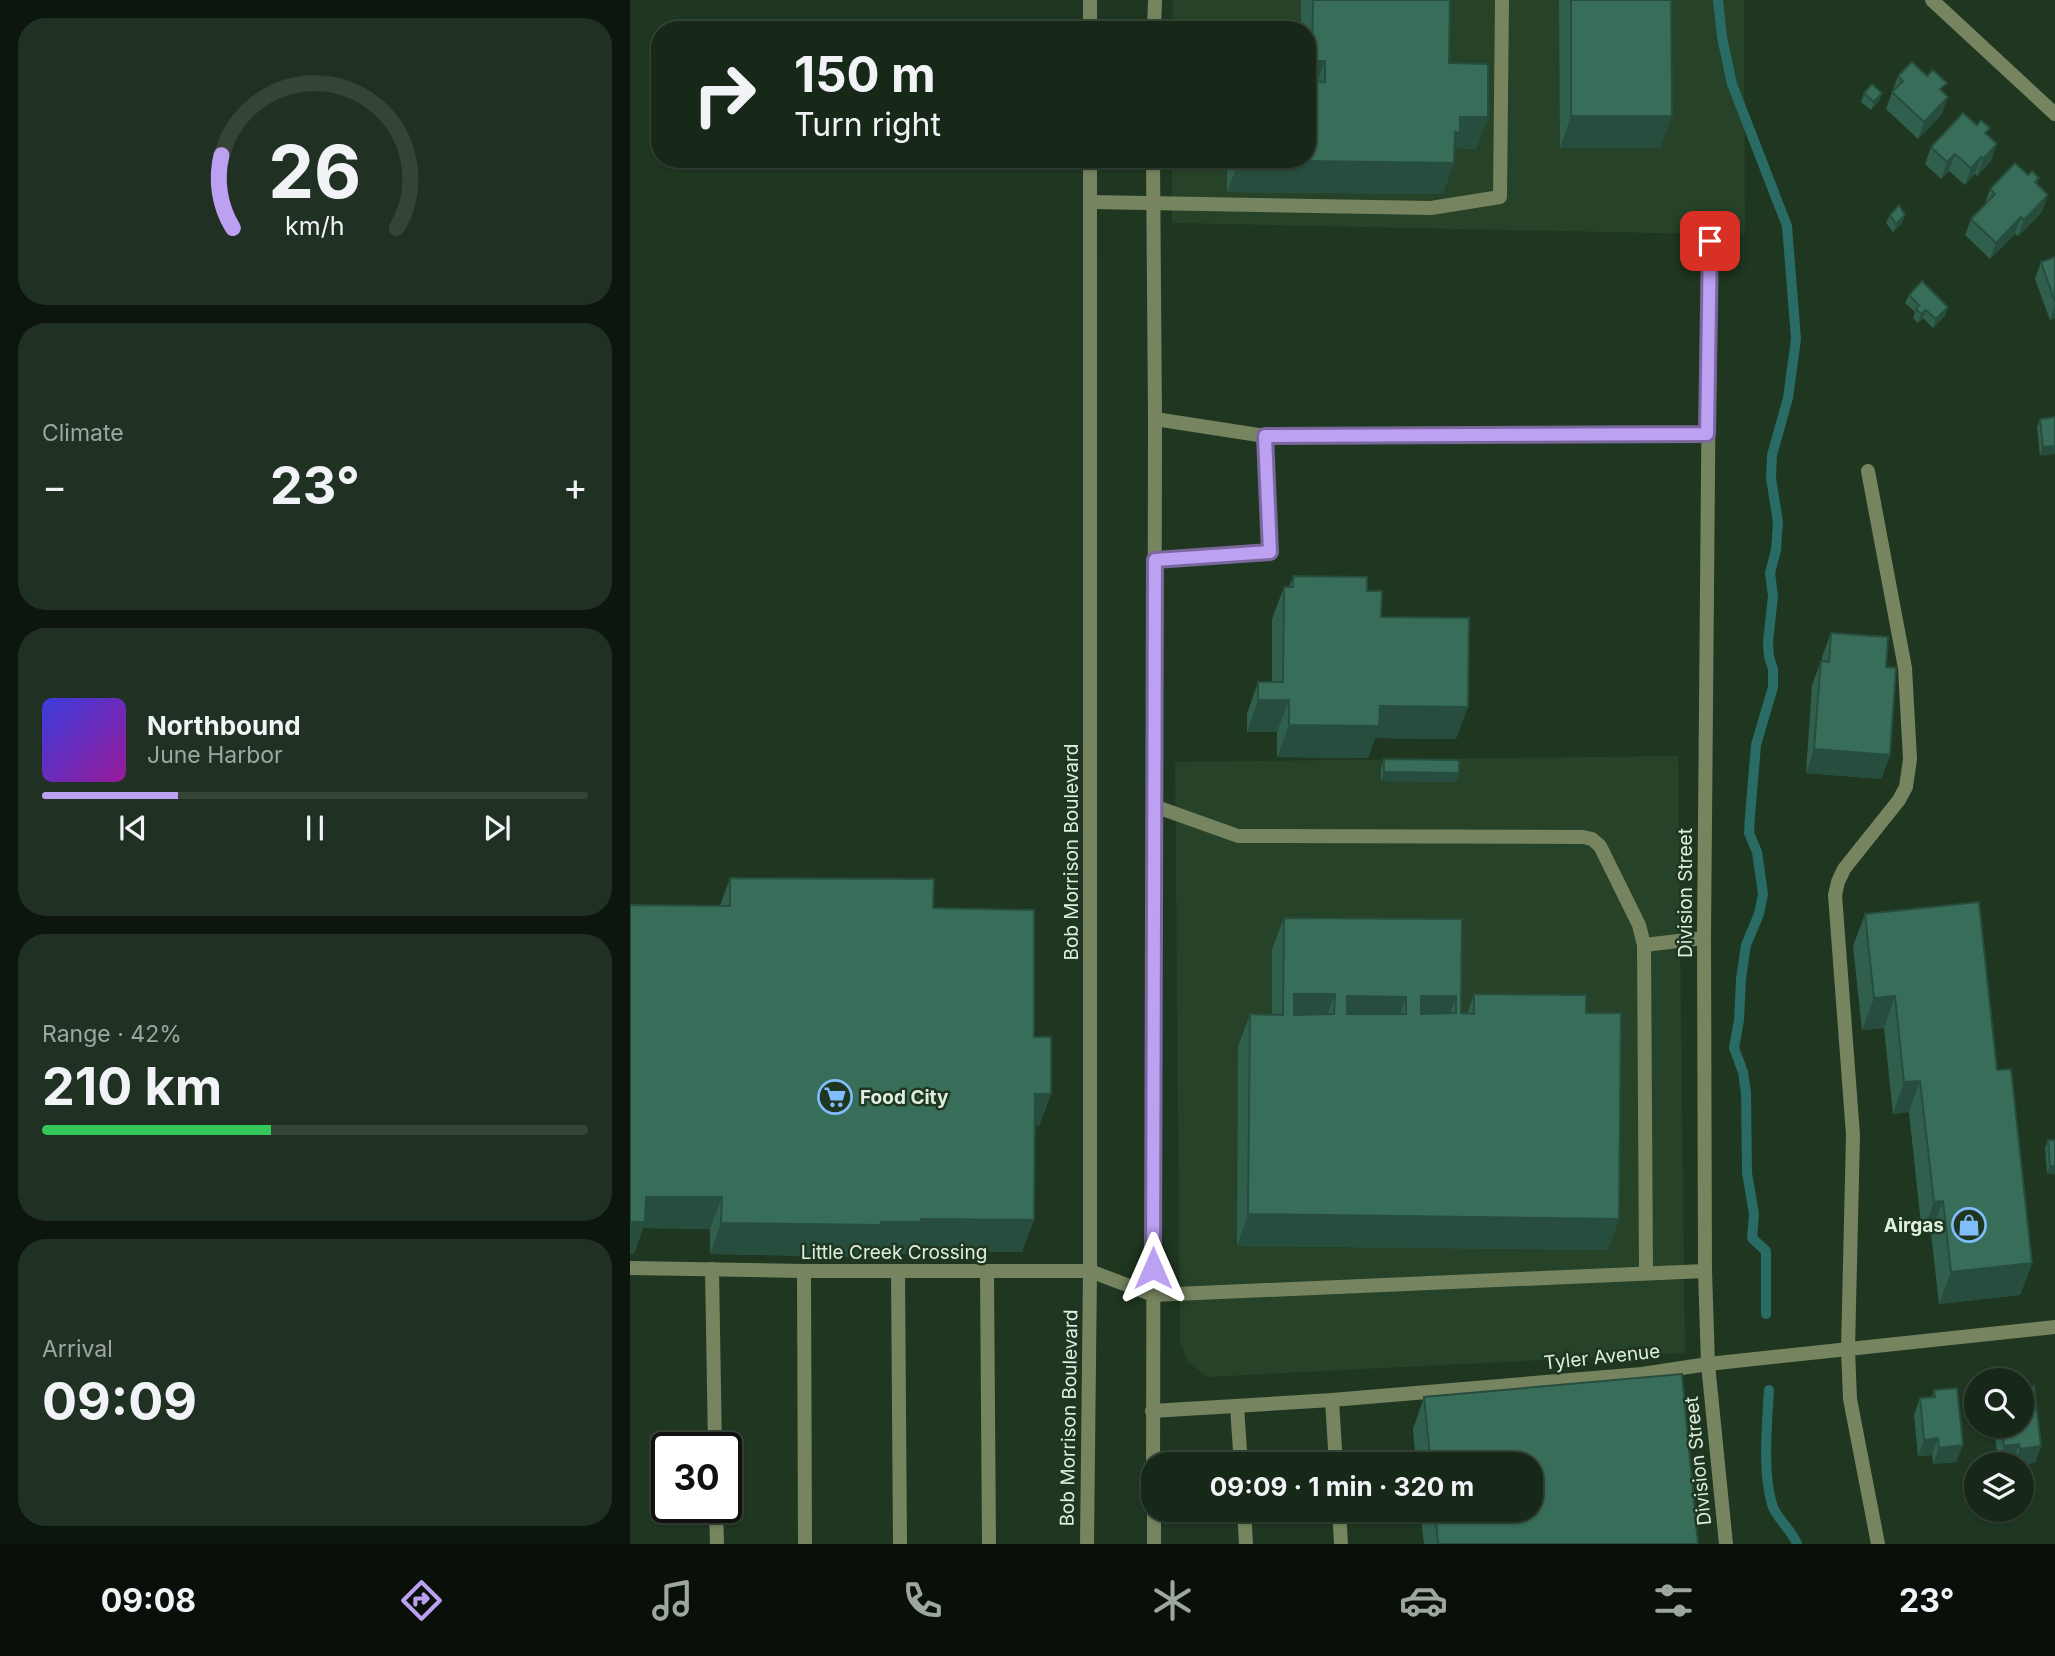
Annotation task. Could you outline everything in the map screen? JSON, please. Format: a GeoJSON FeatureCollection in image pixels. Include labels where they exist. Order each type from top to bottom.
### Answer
{"type":"FeatureCollection","features":[{"type":"Feature","properties":{"kind":"street"},"geometry":{"type":"LineString","coordinates":[[1090,0],[1090,21]]}},
{"type":"Feature","properties":{"kind":"street"},"geometry":{"type":"LineString","coordinates":[[1154,21],[1155,0]]}},
{"type":"Feature","properties":{"kind":"street"},"geometry":{"type":"LineString","coordinates":[[1091,202],[1431,208],[1500,197],[1502,0]]}},
{"type":"Feature","properties":{"kind":"street"},"geometry":{"type":"LineString","coordinates":[[1932,0],[2055,114]]}},
{"type":"Feature","properties":{"kind":"street","name":"Bob Morrison Boulevard"},"geometry":{"type":"LineString","coordinates":[[1087,1544],[1090,1271],[1090,168]]}},
{"type":"Feature","properties":{"kind":"street"},"geometry":{"type":"LineString","coordinates":[[1153,168],[1155,560],[1153,1452]]}},
{"type":"Feature","properties":{"kind":"street","name":"Division Street"},"geometry":{"type":"LineString","coordinates":[[1710,241],[1704,938],[1705,1271],[1708,1364],[1726,1544]]}},
{"type":"Feature","properties":{"kind":"street"},"geometry":{"type":"LineString","coordinates":[[1155,419],[1265,436],[1707,434]]}},
{"type":"Feature","properties":{"kind":"street"},"geometry":{"type":"LineString","coordinates":[[1155,560],[1270,552],[1265,436]]}},
{"type":"Feature","properties":{"kind":"street"},"geometry":{"type":"LineString","coordinates":[[1868,471],[1905,668],[1910,759],[1906,787],[1899,800],[1844,869],[1835,895],[1853,1135],[1848,1349],[1850,1399],[1878,1544]]}},
{"type":"Feature","properties":{"kind":"street"},"geometry":{"type":"LineString","coordinates":[[1154,806],[1238,836],[1583,836],[1600,846],[1639,925],[1644,945],[1646,1273]]}},
{"type":"Feature","properties":{"kind":"street"},"geometry":{"type":"LineString","coordinates":[[1644,945],[1704,938]]}},
{"type":"Feature","properties":{"kind":"street","name":"Little Creek Crossing"},"geometry":{"type":"LineString","coordinates":[[630,1268],[1090,1271],[1153,1296]]}},
{"type":"Feature","properties":{"kind":"street"},"geometry":{"type":"LineString","coordinates":[[712,1269],[715,1432]]}},
{"type":"Feature","properties":{"kind":"street"},"geometry":{"type":"LineString","coordinates":[[804,1271],[805,1544]]}},
{"type":"Feature","properties":{"kind":"street"},"geometry":{"type":"LineString","coordinates":[[898,1271],[900,1544]]}},
{"type":"Feature","properties":{"kind":"street"},"geometry":{"type":"LineString","coordinates":[[987,1271],[989,1544]]}},
{"type":"Feature","properties":{"kind":"street"},"geometry":{"type":"LineString","coordinates":[[1153,1296],[1705,1271]]}},
{"type":"Feature","properties":{"kind":"street","name":"Tyler Avenue"},"geometry":{"type":"LineString","coordinates":[[1152,1410],[1237,1407],[1642,1374],[1708,1364],[2055,1327]]}},
{"type":"Feature","properties":{"kind":"street"},"geometry":{"type":"LineString","coordinates":[[1332,1400],[1335,1452]]}},
{"type":"Feature","properties":{"kind":"street"},"geometry":{"type":"LineString","coordinates":[[1237,1407],[1240,1452]]}},
{"type":"Feature","properties":{"kind":"street"},"geometry":{"type":"LineString","coordinates":[[1154,1522],[1154,1544]]}},
{"type":"Feature","properties":{"kind":"street"},"geometry":{"type":"LineString","coordinates":[[1245,1522],[1246,1544]]}},
{"type":"Feature","properties":{"kind":"street"},"geometry":{"type":"LineString","coordinates":[[1340,1522],[1341,1544]]}},
{"type":"Feature","properties":{"kind":"street"},"geometry":{"type":"LineString","coordinates":[[716,1523],[717,1544]]}},
{"type":"Feature","properties":{"kind":"shaded area"},"geometry":{"type":"Polygon","coordinates":[[[1173,0],[1744,0],[1745,235],[1172,223],[1172,168],[1316,168],[1316,21],[1173,21],[1173,0]]]}},
{"type":"Feature","properties":{"kind":"shaded area"},"geometry":{"type":"Polygon","coordinates":[[[1678,756],[1685,1353],[1207,1377],[1187,1361],[1180,1340],[1175,762],[1678,756]]]}},
{"type":"Feature","properties":{"kind":"building"},"geometry":{"type":"Polygon","coordinates":[[[1313,0],[1450,0],[1449,63],[1488,64],[1488,117],[1460,117],[1460,133],[1455,132],[1454,163],[1316,161],[1316,82],[1325,82],[1325,61],[1316,61],[1316,21],[1313,21],[1313,0]]]}},
{"type":"Feature","properties":{"kind":"building"},"geometry":{"type":"Polygon","coordinates":[[[1571,0],[1671,0],[1672,116],[1571,116],[1571,0]]]}},
{"type":"Feature","properties":{"kind":"building"},"geometry":{"type":"Polygon","coordinates":[[[1912,62],[1927,76],[1933,70],[1947,83],[1940,89],[1948,97],[1924,122],[1892,92],[1903,81],[1898,76],[1912,62]]]}},
{"type":"Feature","properties":{"kind":"building"},"geometry":{"type":"Polygon","coordinates":[[[1872,84],[1882,93],[1874,102],[1864,93],[1872,84]]]}},
{"type":"Feature","properties":{"kind":"building"},"geometry":{"type":"Polygon","coordinates":[[[1963,113],[1977,125],[1981,120],[1990,128],[1985,133],[1997,144],[1971,168],[1955,154],[1947,162],[1931,147],[1963,113]]]}},
{"type":"Feature","properties":{"kind":"building"},"geometry":{"type":"Polygon","coordinates":[[[2015,163],[2028,175],[2032,171],[2039,178],[2035,182],[2048,195],[2024,220],[2021,217],[1996,243],[1971,219],[1995,194],[1990,189],[2015,163]]]}},
{"type":"Feature","properties":{"kind":"building"},"geometry":{"type":"Polygon","coordinates":[[[1899,205],[1905,215],[1896,224],[1890,215],[1899,205]]]}},
{"type":"Feature","properties":{"kind":"building"},"geometry":{"type":"Polygon","coordinates":[[[2055,257],[2055,302],[2041,262],[2055,257]]]}},
{"type":"Feature","properties":{"kind":"building"},"geometry":{"type":"Polygon","coordinates":[[[1922,281],[1948,307],[1936,319],[1926,310],[1921,314],[1916,309],[1919,305],[1909,295],[1922,281]]]}},
{"type":"Feature","properties":{"kind":"building"},"geometry":{"type":"Polygon","coordinates":[[[2055,417],[2055,446],[2043,447],[2040,419],[2055,417]]]}},
{"type":"Feature","properties":{"kind":"building"},"geometry":{"type":"Polygon","coordinates":[[[1293,576],[1367,577],[1367,591],[1382,591],[1381,617],[1469,618],[1468,707],[1380,706],[1379,726],[1289,725],[1289,700],[1258,700],[1258,682],[1283,682],[1284,587],[1293,587],[1293,576]]]}},
{"type":"Feature","properties":{"kind":"building"},"geometry":{"type":"Polygon","coordinates":[[[1831,633],[1888,637],[1886,667],[1896,668],[1890,755],[1814,749],[1821,661],[1829,662],[1831,633]]]}},
{"type":"Feature","properties":{"kind":"building"},"geometry":{"type":"Polygon","coordinates":[[[1384,759],[1459,760],[1459,773],[1384,772],[1384,759]]]}},
{"type":"Feature","properties":{"kind":"building","name":"Food City"},"geometry":{"type":"Polygon","coordinates":[[[730,878],[934,879],[933,908],[1034,910],[1034,1037],[1051,1037],[1051,1094],[1035,1094],[1034,1220],[921,1219],[921,1222],[881,1222],[881,1225],[721,1223],[722,1197],[646,1197],[645,1222],[630,1222],[630,905],[730,906],[730,878]]]}},
{"type":"Feature","properties":{"kind":"building"},"geometry":{"type":"Polygon","coordinates":[[[1979,902],[1997,1070],[2011,1069],[2032,1263],[1951,1272],[1943,1201],[1934,1202],[1920,1081],[1904,1082],[1895,996],[1874,998],[1865,914],[1979,902]]]}},
{"type":"Feature","properties":{"kind":"building"},"geometry":{"type":"Polygon","coordinates":[[[1284,918],[1462,919],[1461,1013],[1474,1014],[1474,994],[1586,995],[1586,1013],[1621,1013],[1619,1219],[1248,1214],[1250,1014],[1283,1015],[1284,918]],[[1294,994],[1294,1015],[1334,1014],[1335,994],[1294,994]],[[1347,996],[1347,1014],[1406,1014],[1406,997],[1347,996]],[[1421,996],[1421,1014],[1456,1013],[1456,996],[1421,996]]]}},
{"type":"Feature","properties":{"kind":"building"},"geometry":{"type":"Polygon","coordinates":[[[2048,1140],[2055,1140],[2055,1166],[2050,1166],[2048,1140]]]}},
{"type":"Feature","properties":{"kind":"building"},"geometry":{"type":"Polygon","coordinates":[[[1682,1374],[1698,1544],[1438,1544],[1436,1522],[1543,1522],[1543,1452],[1430,1452],[1424,1397],[1682,1374]]]}},
{"type":"Feature","properties":{"kind":"building"},"geometry":{"type":"Polygon","coordinates":[[[2034,1386],[2041,1446],[2020,1449],[2019,1444],[2004,1446],[2003,1438],[2034,1438],[2034,1386]]]}},
{"type":"Feature","properties":{"kind":"building"},"geometry":{"type":"Polygon","coordinates":[[[1957,1388],[1963,1445],[1939,1448],[1938,1438],[1924,1440],[1920,1398],[1935,1397],[1934,1390],[1957,1388]]]}},
{"type":"Feature","properties":{"kind":"waterway"},"geometry":{"type":"LineString","coordinates":[[1718,0],[1722,37],[1732,84],[1787,226],[1796,339],[1788,398],[1772,455],[1771,478],[1778,522],[1776,550],[1770,573],[1773,596],[1768,642],[1773,687],[1756,745],[1750,816],[1749,833],[1757,852],[1763,894],[1759,914],[1746,945],[1734,1048],[1743,1072],[1746,1093],[1747,1173],[1754,1214],[1752,1238],[1766,1251],[1766,1314]]}},
{"type":"Feature","properties":{"kind":"waterway"},"geometry":{"type":"LineString","coordinates":[[1769,1390],[1767,1480],[1775,1512],[1797,1544]]}},
{"type":"Feature","properties":{"kind":"place","name":"Food City"},"geometry":{"type":"Point","coordinates":[835,1097]}},
{"type":"Feature","properties":{"kind":"place","name":"Airgas"},"geometry":{"type":"Point","coordinates":[1969,1225]}},
{"type":"Feature","properties":{"kind":"route"},"geometry":{"type":"LineString","coordinates":[[1153,1268],[1155,560],[1270,552],[1265,436],[1707,434],[1710,241]]}}]}
